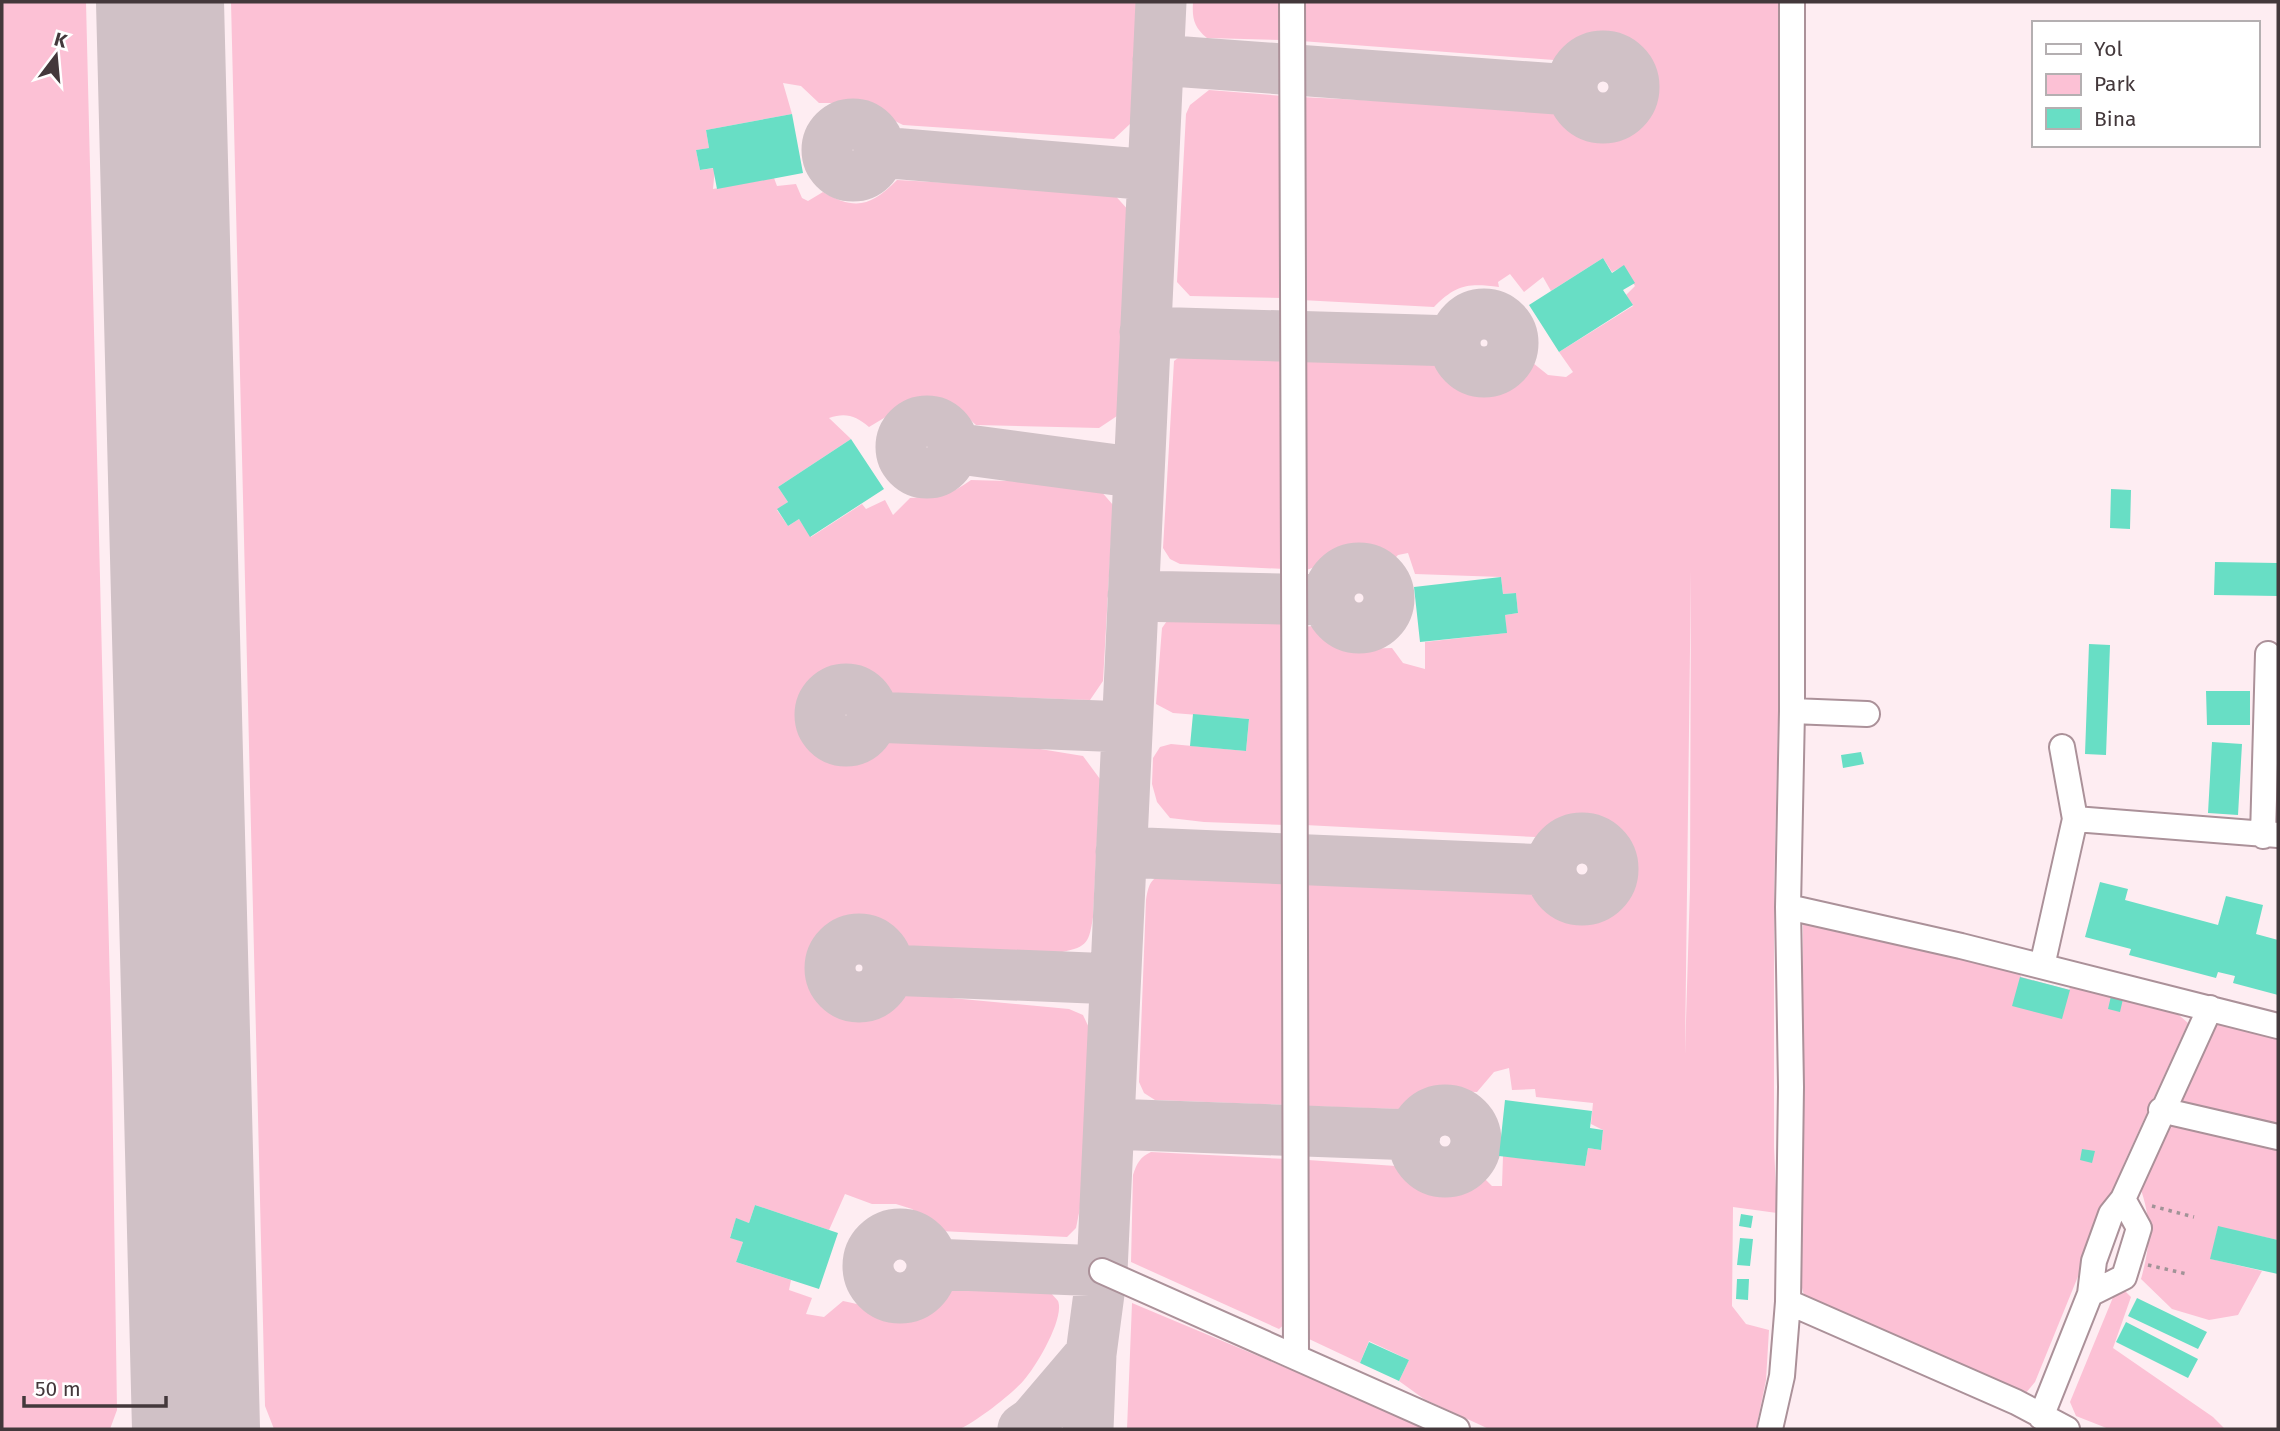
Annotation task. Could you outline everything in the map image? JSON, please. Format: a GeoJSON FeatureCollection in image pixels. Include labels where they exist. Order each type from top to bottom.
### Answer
{"type":"FeatureCollection","features":[{"type":"Feature","properties":{"kind":"street"},"geometry":{"type":"LineString","coordinates":[[1292,2],[1296,1357]]}},
{"type":"Feature","properties":{"kind":"street"},"geometry":{"type":"LineString","coordinates":[[1770,1429],[1782,1376],[1788,1302],[1791,1087],[1788,906],[1792,711],[1792,2]]}},
{"type":"Feature","properties":{"kind":"street"},"geometry":{"type":"LineString","coordinates":[[2075,820],[2271,836],[2268,654]]}},
{"type":"Feature","properties":{"kind":"street"},"geometry":{"type":"LineString","coordinates":[[1792,711],[1867,714]]}},
{"type":"Feature","properties":{"kind":"street"},"geometry":{"type":"LineString","coordinates":[[2042,966],[2075,820],[2062,747]]}},
{"type":"Feature","properties":{"kind":"street"},"geometry":{"type":"LineString","coordinates":[[1788,906],[2042,966],[2278,1026]]}},
{"type":"Feature","properties":{"kind":"street"},"geometry":{"type":"LineString","coordinates":[[2041,1417],[2090,1294],[2094,1261],[2111,1214],[2123,1199],[2161,1110],[2210,1009]]}},
{"type":"Feature","properties":{"kind":"street"},"geometry":{"type":"LineString","coordinates":[[2161,1110],[2278,1138]]}},
{"type":"Feature","properties":{"kind":"street"},"geometry":{"type":"LineString","coordinates":[[2090,1294],[2124,1277],[2139,1228],[2123,1199]]}},
{"type":"Feature","properties":{"kind":"street"},"geometry":{"type":"LineString","coordinates":[[1102,1270],[1457,1429]]}},
{"type":"Feature","properties":{"kind":"street"},"geometry":{"type":"LineString","coordinates":[[1788,1302],[2016,1402],[2067,1429]]}},
{"type":"Feature","properties":{"kind":"path"},"geometry":{"type":"LineString","coordinates":[[2123,1199],[2194,1217]]}},
{"type":"Feature","properties":{"kind":"path"},"geometry":{"type":"LineString","coordinates":[[2129,1261],[2187,1274]]}},
{"type":"Feature","properties":{"kind":"green space"},"geometry":{"type":"Polygon","coordinates":[[[2,2],[86,2],[112,1071],[117,1410],[110,1429],[2,1429],[2,2]]]}},
{"type":"Feature","properties":{"kind":"green space"},"geometry":{"type":"Polygon","coordinates":[[[231,2],[1138,2],[1131,123],[1114,139],[903,125],[859,103],[819,103],[801,86],[783,83],[792,114],[706,130],[709,148],[696,150],[700,170],[715,168],[713,189],[774,178],[777,186],[796,184],[802,198],[808,201],[823,192],[845,202],[863,203],[879,196],[897,180],[1112,192],[1130,212],[1117,416],[1099,428],[976,425],[956,407],[942,400],[926,399],[904,406],[869,427],[850,416],[835,416],[829,418],[851,439],[778,487],[788,502],[777,510],[788,526],[799,519],[811,537],[862,504],[866,509],[885,500],[893,515],[910,498],[942,495],[971,480],[1094,483],[1113,505],[1103,681],[1090,700],[886,693],[859,672],[840,670],[823,678],[806,705],[801,706],[800,724],[807,726],[810,743],[829,756],[839,759],[865,753],[883,738],[1034,748],[1083,756],[1100,779],[1093,917],[1088,938],[1082,945],[1062,952],[899,947],[876,930],[854,925],[834,933],[818,957],[812,957],[810,977],[818,978],[826,995],[839,1008],[855,1014],[878,1010],[898,993],[1069,1009],[1083,1015],[1090,1030],[1083,1193],[1076,1228],[1067,1237],[940,1231],[912,1209],[896,1204],[872,1204],[845,1194],[829,1230],[755,1205],[749,1223],[736,1219],[730,1237],[743,1242],[736,1262],[791,1280],[789,1290],[812,1298],[806,1314],[824,1317],[843,1301],[882,1309],[902,1307],[935,1286],[1051,1293],[1058,1301],[1057,1319],[1035,1365],[1011,1393],[960,1429],[274,1429],[265,1406],[231,2]]]}},
{"type":"Feature","properties":{"kind":"green space"},"geometry":{"type":"Polygon","coordinates":[[[1193,2],[1281,2],[1281,40],[1207,38],[1195,22],[1193,2]]]}},
{"type":"Feature","properties":{"kind":"green space"},"geometry":{"type":"Polygon","coordinates":[[[1301,2],[1778,2],[1781,174],[1779,677],[1774,893],[1774,1147],[1777,1213],[1733,1207],[1732,1306],[1746,1324],[1769,1330],[1766,1380],[1756,1429],[1489,1429],[1424,1399],[1399,1381],[1409,1360],[1369,1341],[1360,1363],[1309,1339],[1308,1160],[1396,1166],[1421,1187],[1440,1192],[1465,1188],[1482,1176],[1492,1186],[1502,1186],[1503,1156],[1585,1166],[1588,1148],[1601,1150],[1603,1130],[1591,1124],[1593,1103],[1536,1097],[1535,1089],[1512,1090],[1509,1068],[1494,1072],[1477,1092],[1443,1091],[1419,1096],[1399,1109],[1306,1106],[1307,881],[1541,891],[1564,907],[1588,911],[1609,901],[1617,891],[1622,877],[1629,877],[1628,859],[1621,857],[1618,840],[1601,827],[1592,824],[1566,827],[1542,844],[1536,837],[1305,825],[1304,627],[1320,625],[1326,640],[1359,649],[1392,648],[1403,663],[1425,669],[1425,642],[1506,633],[1505,615],[1518,613],[1516,593],[1503,594],[1501,577],[1415,574],[1408,553],[1398,555],[1393,560],[1370,549],[1346,548],[1302,571],[1302,357],[1432,362],[1460,385],[1477,387],[1507,379],[1533,363],[1548,375],[1566,377],[1573,372],[1559,352],[1633,306],[1626,295],[1635,286],[1622,267],[1612,272],[1603,258],[1551,291],[1543,277],[1524,292],[1510,274],[1498,282],[1499,287],[1463,287],[1449,294],[1434,307],[1301,300],[1301,97],[1563,110],[1585,127],[1604,129],[1627,118],[1643,96],[1649,96],[1648,77],[1641,75],[1639,58],[1629,48],[1616,42],[1601,40],[1584,45],[1564,67],[1555,66],[1554,60],[1301,41],[1301,2]],[[1691,570],[1685,1054],[1690,887],[1691,570]]]}},
{"type":"Feature","properties":{"kind":"green space"},"geometry":{"type":"Polygon","coordinates":[[[1209,90],[1284,96],[1283,298],[1190,296],[1177,282],[1186,114],[1190,105],[1209,90]]]}},
{"type":"Feature","properties":{"kind":"green space"},"geometry":{"type":"Polygon","coordinates":[[[1190,349],[1283,354],[1285,569],[1180,564],[1170,559],[1163,548],[1174,361],[1190,349]]]}},
{"type":"Feature","properties":{"kind":"green space"},"geometry":{"type":"Polygon","coordinates":[[[1181,616],[1285,622],[1286,825],[1170,818],[1157,802],[1152,784],[1153,758],[1160,747],[1171,744],[1246,751],[1249,719],[1173,713],[1156,704],[1162,628],[1169,618],[1181,616]]]}},
{"type":"Feature","properties":{"kind":"green space"},"geometry":{"type":"Polygon","coordinates":[[[1169,871],[1287,879],[1287,1105],[1155,1100],[1144,1093],[1139,1082],[1146,900],[1152,881],[1169,871]]]}},
{"type":"Feature","properties":{"kind":"green space"},"geometry":{"type":"Polygon","coordinates":[[[1803,922],[2019,969],[2021,977],[2069,990],[2072,983],[2172,1009],[2188,1023],[2125,1161],[2035,1382],[2025,1394],[1806,1302],[1802,1288],[1803,922]]]}},
{"type":"Feature","properties":{"kind":"green space"},"geometry":{"type":"Polygon","coordinates":[[[2216,1021],[2278,1037],[2278,1131],[2188,1110],[2181,1101],[2210,1025],[2216,1021]]]}},
{"type":"Feature","properties":{"kind":"green space"},"geometry":{"type":"Polygon","coordinates":[[[2174,1124],[2278,1147],[2278,1240],[2218,1227],[2211,1259],[2262,1271],[2238,1315],[2209,1320],[2172,1309],[2141,1279],[2149,1232],[2139,1184],[2163,1132],[2174,1124]]]}},
{"type":"Feature","properties":{"kind":"green space"},"geometry":{"type":"Polygon","coordinates":[[[1151,1152],[1287,1159],[1287,1322],[1279,1329],[1131,1262],[1133,1175],[1139,1161],[1151,1152]]]}},
{"type":"Feature","properties":{"kind":"green space"},"geometry":{"type":"Polygon","coordinates":[[[2116,1290],[2125,1291],[2131,1297],[2113,1348],[2213,1417],[2225,1429],[2109,1429],[2076,1416],[2070,1402],[2116,1290]]]}},
{"type":"Feature","properties":{"kind":"green space"},"geometry":{"type":"Polygon","coordinates":[[[1132,1303],[1413,1421],[1430,1429],[1127,1429],[1132,1303]]]}},
{"type":"Feature","properties":{"kind":"building"},"geometry":{"type":"Polygon","coordinates":[[[792,114],[803,173],[717,189],[713,168],[700,170],[696,150],[709,148],[706,130],[792,114]]]}},
{"type":"Feature","properties":{"kind":"building"},"geometry":{"type":"Polygon","coordinates":[[[1603,258],[1612,273],[1624,265],[1635,283],[1623,290],[1633,305],[1559,352],[1529,305],[1603,258]]]}},
{"type":"Feature","properties":{"kind":"building"},"geometry":{"type":"Polygon","coordinates":[[[851,439],[884,489],[810,537],[799,519],[788,526],[777,509],[788,502],[778,487],[851,439]]]}},
{"type":"Feature","properties":{"kind":"building"},"geometry":{"type":"Polygon","coordinates":[[[2111,489],[2131,490],[2130,529],[2110,528],[2111,489]]]}},
{"type":"Feature","properties":{"kind":"building"},"geometry":{"type":"Polygon","coordinates":[[[2215,562],[2278,563],[2278,596],[2214,595],[2215,562]]]}},
{"type":"Feature","properties":{"kind":"building"},"geometry":{"type":"Polygon","coordinates":[[[1501,577],[1503,594],[1516,593],[1518,613],[1505,615],[1507,633],[1420,642],[1414,587],[1501,577]]]}},
{"type":"Feature","properties":{"kind":"building"},"geometry":{"type":"Polygon","coordinates":[[[2089,644],[2110,645],[2106,755],[2085,754],[2089,644]]]}},
{"type":"Feature","properties":{"kind":"building"},"geometry":{"type":"Polygon","coordinates":[[[2206,691],[2250,691],[2250,725],[2207,725],[2206,691]]]}},
{"type":"Feature","properties":{"kind":"building"},"geometry":{"type":"Polygon","coordinates":[[[1193,714],[1249,719],[1246,751],[1190,746],[1193,714]]]}},
{"type":"Feature","properties":{"kind":"building"},"geometry":{"type":"Polygon","coordinates":[[[2212,742],[2242,744],[2238,815],[2208,813],[2212,742]]]}},
{"type":"Feature","properties":{"kind":"building"},"geometry":{"type":"Polygon","coordinates":[[[1861,752],[1864,764],[1843,768],[1841,755],[1861,752]]]}},
{"type":"Feature","properties":{"kind":"building"},"geometry":{"type":"Polygon","coordinates":[[[2100,882],[2128,889],[2125,900],[2218,925],[2226,896],[2263,905],[2256,934],[2278,940],[2278,995],[2233,983],[2235,976],[2218,972],[2216,978],[2129,955],[2131,949],[2085,937],[2100,882]]]}},
{"type":"Feature","properties":{"kind":"building"},"geometry":{"type":"Polygon","coordinates":[[[2020,977],[2070,990],[2062,1019],[2012,1006],[2020,977]]]}},
{"type":"Feature","properties":{"kind":"building"},"geometry":{"type":"Polygon","coordinates":[[[2111,996],[2123,999],[2120,1012],[2108,1009],[2111,996]]]}},
{"type":"Feature","properties":{"kind":"building"},"geometry":{"type":"Polygon","coordinates":[[[1505,1100],[1592,1111],[1590,1128],[1603,1130],[1601,1150],[1588,1148],[1585,1166],[1499,1156],[1505,1100]]]}},
{"type":"Feature","properties":{"kind":"building"},"geometry":{"type":"Polygon","coordinates":[[[2082,1149],[2095,1151],[2092,1163],[2080,1160],[2082,1149]]]}},
{"type":"Feature","properties":{"kind":"building"},"geometry":{"type":"Polygon","coordinates":[[[755,1205],[838,1233],[819,1289],[736,1262],[743,1242],[730,1238],[736,1218],[749,1223],[755,1205]]]}},
{"type":"Feature","properties":{"kind":"building"},"geometry":{"type":"Polygon","coordinates":[[[1741,1214],[1753,1216],[1751,1228],[1739,1226],[1741,1214]]]}},
{"type":"Feature","properties":{"kind":"building"},"geometry":{"type":"Polygon","coordinates":[[[2218,1226],[2278,1240],[2278,1274],[2210,1259],[2218,1226]]]}},
{"type":"Feature","properties":{"kind":"building"},"geometry":{"type":"Polygon","coordinates":[[[1740,1238],[1753,1239],[1750,1266],[1737,1265],[1740,1238]]]}},
{"type":"Feature","properties":{"kind":"building"},"geometry":{"type":"Polygon","coordinates":[[[1737,1279],[1749,1279],[1748,1300],[1736,1299],[1737,1279]]]}},
{"type":"Feature","properties":{"kind":"building"},"geometry":{"type":"Polygon","coordinates":[[[2137,1298],[2207,1332],[2198,1349],[2128,1316],[2137,1298]]]}},
{"type":"Feature","properties":{"kind":"building"},"geometry":{"type":"Polygon","coordinates":[[[2126,1322],[2198,1359],[2188,1378],[2116,1342],[2126,1322]]]}},
{"type":"Feature","properties":{"kind":"building"},"geometry":{"type":"Polygon","coordinates":[[[1369,1342],[1409,1360],[1399,1381],[1360,1363],[1369,1342]]]}},
{"type":"Feature","properties":{"kind":"taxiway"},"geometry":{"type":"LineString","coordinates":[[1088,1429],[1091,1354],[1102,1271],[1161,2]]}},
{"type":"Feature","properties":{"kind":"taxiway"},"geometry":{"type":"LineString","coordinates":[[1597,56],[1609,56],[1625,65],[1632,75],[1634,87],[1632,99],[1625,109],[1609,118],[1597,118],[1586,113],[1577,104],[1572,93],[1572,81],[1577,70],[1586,61],[1597,56]]}},
{"type":"Feature","properties":{"kind":"taxiway"},"geometry":{"type":"LineString","coordinates":[[1158,60],[1571,90]]}},
{"type":"Feature","properties":{"kind":"taxiway"},"geometry":{"type":"LineString","coordinates":[[853,124],[863,126],[871,132],[877,140],[879,150],[877,160],[871,168],[863,174],[853,176],[843,174],[835,168],[829,160],[827,150],[829,140],[835,132],[843,126],[853,124]]}},
{"type":"Feature","properties":{"kind":"taxiway"},"geometry":{"type":"LineString","coordinates":[[879,152],[1152,175]]}},
{"type":"Feature","properties":{"kind":"taxiway"},"geometry":{"type":"LineString","coordinates":[[1484,314],[1495,316],[1508,327],[1513,343],[1511,354],[1500,367],[1484,372],[1473,370],[1460,359],[1455,343],[1457,332],[1468,319],[1484,314]]}},
{"type":"Feature","properties":{"kind":"taxiway"},"geometry":{"type":"LineString","coordinates":[[1145,332],[1455,341]]}},
{"type":"Feature","properties":{"kind":"taxiway"},"geometry":{"type":"LineString","coordinates":[[927,421],[937,423],[945,429],[951,437],[953,447],[951,457],[945,465],[937,471],[927,473],[917,471],[909,465],[903,457],[901,447],[903,437],[909,429],[917,423],[927,421]]}},
{"type":"Feature","properties":{"kind":"taxiway"},"geometry":{"type":"LineString","coordinates":[[953,448],[1139,473]]}},
{"type":"Feature","properties":{"kind":"taxiway"},"geometry":{"type":"LineString","coordinates":[[1353,568],[1365,568],[1384,581],[1389,598],[1387,610],[1376,623],[1365,628],[1353,628],[1334,615],[1329,604],[1329,592],[1342,573],[1353,568]]}},
{"type":"Feature","properties":{"kind":"taxiway"},"geometry":{"type":"LineString","coordinates":[[1133,596],[1328,600]]}},
{"type":"Feature","properties":{"kind":"taxiway"},"geometry":{"type":"LineString","coordinates":[[846,689],[856,691],[864,697],[870,705],[872,715],[870,725],[864,733],[856,739],[846,741],[836,739],[828,733],[822,725],[820,715],[822,705],[828,697],[836,691],[846,689]]}},
{"type":"Feature","properties":{"kind":"taxiway"},"geometry":{"type":"LineString","coordinates":[[872,717],[1127,727]]}},
{"type":"Feature","properties":{"kind":"taxiway"},"geometry":{"type":"LineString","coordinates":[[1576,838],[1588,838],[1604,847],[1611,857],[1613,869],[1611,881],[1604,891],[1588,900],[1576,900],[1565,895],[1556,886],[1551,875],[1551,863],[1556,852],[1565,843],[1576,838]]}},
{"type":"Feature","properties":{"kind":"taxiway"},"geometry":{"type":"LineString","coordinates":[[1121,852],[1550,870]]}},
{"type":"Feature","properties":{"kind":"taxiway"},"geometry":{"type":"LineString","coordinates":[[853,939],[865,939],[880,947],[888,962],[888,968],[888,974],[880,989],[865,997],[853,997],[838,989],[830,974],[830,962],[838,947],[853,939]]}},
{"type":"Feature","properties":{"kind":"taxiway"},"geometry":{"type":"LineString","coordinates":[[888,970],[1115,979]]}},
{"type":"Feature","properties":{"kind":"taxiway"},"geometry":{"type":"LineString","coordinates":[[1445,1110],[1467,1119],[1476,1141],[1467,1163],[1445,1172],[1423,1163],[1414,1141],[1423,1119],[1445,1110]]}},
{"type":"Feature","properties":{"kind":"taxiway"},"geometry":{"type":"LineString","coordinates":[[1109,1124],[1415,1135]]}},
{"type":"Feature","properties":{"kind":"taxiway"},"geometry":{"type":"LineString","coordinates":[[894,1234],[906,1234],[923,1243],[930,1254],[932,1266],[930,1278],[923,1289],[906,1298],[894,1298],[882,1293],[873,1284],[868,1272],[868,1260],[873,1248],[882,1239],[894,1234]]}},
{"type":"Feature","properties":{"kind":"taxiway"},"geometry":{"type":"LineString","coordinates":[[932,1264],[1102,1271]]}},
{"type":"Feature","properties":{"kind":"taxiway"},"geometry":{"type":"LineString","coordinates":[[1023,1429],[1033,1422],[1091,1354]]}},
{"type":"Feature","properties":{"kind":"runway"},"geometry":{"type":"LineString","coordinates":[[160,2],[196,1429]]}}]}
